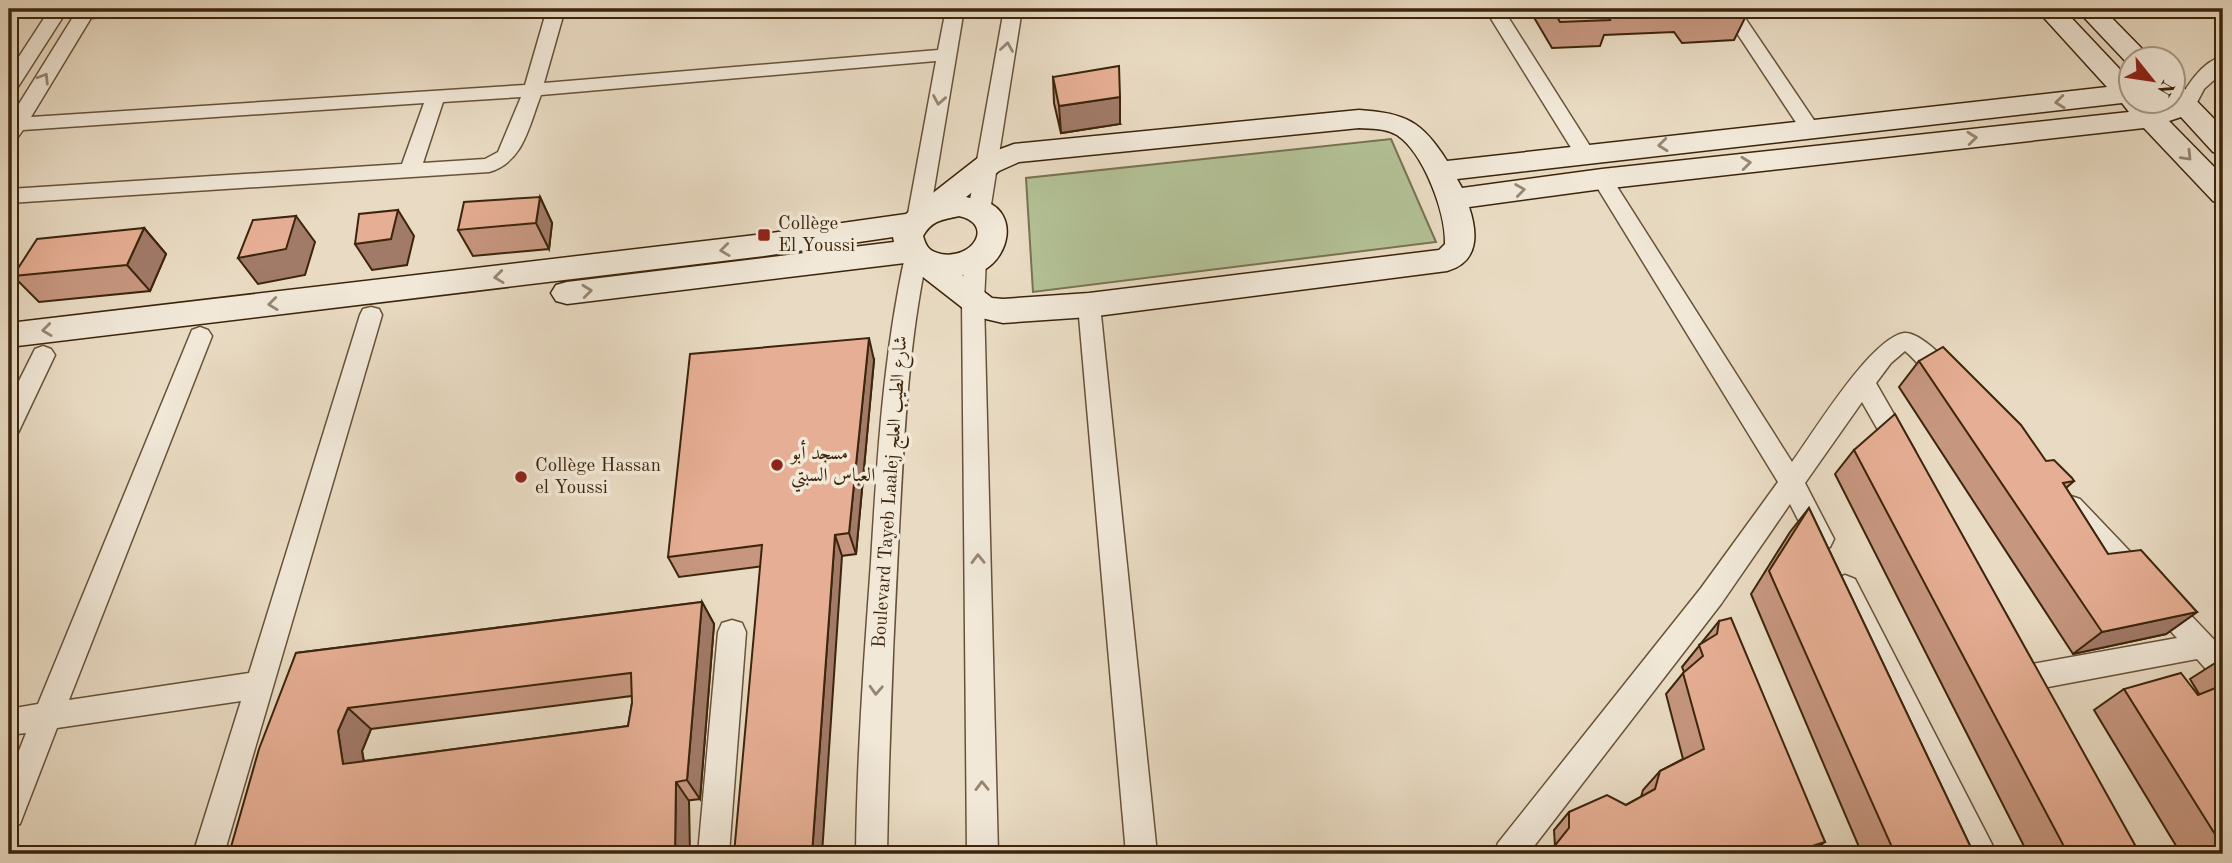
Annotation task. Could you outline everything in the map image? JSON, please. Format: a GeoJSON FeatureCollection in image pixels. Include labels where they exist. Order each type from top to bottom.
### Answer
{"type":"FeatureCollection","features":[{"type":"Feature","properties":{"kind":"street"},"geometry":{"type":"LineString","coordinates":[[12,76],[59,9]]}},
{"type":"Feature","properties":{"kind":"street"},"geometry":{"type":"LineString","coordinates":[[12,130],[86,11],[137,9]]}},
{"type":"Feature","properties":{"kind":"street"},"geometry":{"type":"LineString","coordinates":[[9,196],[498,163],[510,149],[533,90],[556,9]]}},
{"type":"Feature","properties":{"kind":"street","name":"Boulevard Tayeb Laalej شارع الطيب العلج"},"geometry":{"type":"LineString","coordinates":[[871,854],[876,697],[893,415],[908,291],[955,9]]}},
{"type":"Feature","properties":{"kind":"street"},"geometry":{"type":"LineString","coordinates":[[979,211],[1013,9]]}},
{"type":"Feature","properties":{"kind":"street"},"geometry":{"type":"LineString","coordinates":[[1494,9],[1585,154]]}},
{"type":"Feature","properties":{"kind":"street"},"geometry":{"type":"LineString","coordinates":[[1730,9],[1810,129]]}},
{"type":"Feature","properties":{"kind":"street"},"geometry":{"type":"LineString","coordinates":[[2049,9],[2116,80]]}},
{"type":"Feature","properties":{"kind":"street"},"geometry":{"type":"LineString","coordinates":[[2089,9],[2126,46]]}},
{"type":"Feature","properties":{"kind":"street"},"geometry":{"type":"LineString","coordinates":[[9,50],[35,45]]}},
{"type":"Feature","properties":{"kind":"street"},"geometry":{"type":"LineString","coordinates":[[12,130],[947,55]]}},
{"type":"Feature","properties":{"kind":"street"},"geometry":{"type":"LineString","coordinates":[[2186,90],[2223,62]]}},
{"type":"Feature","properties":{"kind":"street"},"geometry":{"type":"LineString","coordinates":[[411,169],[436,95]]}},
{"type":"Feature","properties":{"kind":"street"},"geometry":{"type":"LineString","coordinates":[[2186,98],[2223,145]]}},
{"type":"Feature","properties":{"kind":"street"},"geometry":{"type":"LineString","coordinates":[[1446,185],[1585,154],[1810,129],[2116,102]]}},
{"type":"Feature","properties":{"kind":"street"},"geometry":{"type":"LineString","coordinates":[[1446,185],[1602,179],[2116,103]]}},
{"type":"Feature","properties":{"kind":"street"},"geometry":{"type":"LineString","coordinates":[[2150,116],[2223,194]]}},
{"type":"Feature","properties":{"kind":"street"},"geometry":{"type":"LineString","coordinates":[[9,335],[764,245],[918,237],[989,164],[1001,157],[1027,152],[1359,118],[1383,120],[1411,132],[1446,185],[1461,240],[1457,252],[1447,260],[1090,305],[1003,311],[973,301],[918,237]]}},
{"type":"Feature","properties":{"kind":"street"},"geometry":{"type":"LineString","coordinates":[[1602,179],[1793,484],[1982,854]]}},
{"type":"Feature","properties":{"kind":"street"},"geometry":{"type":"LineString","coordinates":[[9,360],[371,315],[760,272],[918,237],[955,206],[979,211],[994,226],[995,235],[993,245],[975,260],[948,267],[918,237]]}},
{"type":"Feature","properties":{"kind":"street"},"geometry":{"type":"LineString","coordinates":[[975,260],[973,301],[983,854]]}},
{"type":"Feature","properties":{"kind":"street"},"geometry":{"type":"LineString","coordinates":[[1090,305],[1142,854]]}},
{"type":"Feature","properties":{"kind":"street"},"geometry":{"type":"LineString","coordinates":[[209,854],[371,315]]}},
{"type":"Feature","properties":{"kind":"street"},"geometry":{"type":"LineString","coordinates":[[9,813],[200,336]]}},
{"type":"Feature","properties":{"kind":"street"},"geometry":{"type":"LineString","coordinates":[[1509,854],[1717,609],[1793,484],[1863,382],[1891,348],[1907,341],[1925,354],[1964,394]]}},
{"type":"Feature","properties":{"kind":"street"},"geometry":{"type":"LineString","coordinates":[[9,426],[43,355]]}},
{"type":"Feature","properties":{"kind":"street"},"geometry":{"type":"LineString","coordinates":[[1863,382],[1917,476]]}},
{"type":"Feature","properties":{"kind":"street"},"geometry":{"type":"LineString","coordinates":[[2049,485],[2223,668]]}},
{"type":"Feature","properties":{"kind":"street"},"geometry":{"type":"LineString","coordinates":[[713,854],[732,632]]}},
{"type":"Feature","properties":{"kind":"street"},"geometry":{"type":"LineString","coordinates":[[2032,677],[2202,646]]}},
{"type":"Feature","properties":{"kind":"street"},"geometry":{"type":"LineString","coordinates":[[9,722],[259,685]]}},
{"type":"Feature","properties":{"kind":"green space"},"geometry":{"type":"Polygon","coordinates":[[[1391,139],[1436,242],[1033,292],[1026,178],[1391,139]]]}},
{"type":"Feature","properties":{"kind":"building"},"geometry":{"type":"Polygon","coordinates":[[[1553,9],[1605,9],[1610,20],[1560,22],[1553,9]]]}},
{"type":"Feature","properties":{"kind":"building"},"geometry":{"type":"Polygon","coordinates":[[[1687,9],[1743,9],[1747,14],[1693,17],[1687,9]]]}},
{"type":"Feature","properties":{"kind":"building"},"geometry":{"type":"Polygon","coordinates":[[[1119,66],[1120,97],[1059,106],[1053,77],[1119,66]]]}},
{"type":"Feature","properties":{"kind":"building"},"geometry":{"type":"Polygon","coordinates":[[[540,197],[536,223],[458,230],[464,202],[540,197]]]}},
{"type":"Feature","properties":{"kind":"building"},"geometry":{"type":"Polygon","coordinates":[[[398,210],[391,239],[355,244],[359,214],[398,210]]]}},
{"type":"Feature","properties":{"kind":"building"},"geometry":{"type":"Polygon","coordinates":[[[296,216],[286,249],[238,258],[253,220],[296,216]]]}},
{"type":"Feature","properties":{"kind":"building"},"geometry":{"type":"Polygon","coordinates":[[[144,228],[127,265],[13,276],[37,239],[144,228]]]}},
{"type":"Feature","properties":{"kind":"building"},"geometry":{"type":"Polygon","coordinates":[[[869,338],[849,533],[835,535],[812,854],[734,854],[762,545],[668,557],[690,354],[869,338]]]}},
{"type":"Feature","properties":{"kind":"building"},"geometry":{"type":"Polygon","coordinates":[[[1943,347],[2021,425],[2046,461],[2054,460],[2072,478],[2074,481],[2063,483],[2108,554],[2141,550],[2197,612],[2102,632],[1919,361],[1943,347]]]}},
{"type":"Feature","properties":{"kind":"building"},"geometry":{"type":"Polygon","coordinates":[[[1895,414],[2140,854],[2068,854],[1854,450],[1895,414]]]}},
{"type":"Feature","properties":{"kind":"building"},"geometry":{"type":"Polygon","coordinates":[[[1809,508],[1974,854],[1895,854],[1769,571],[1809,508]]]}},
{"type":"Feature","properties":{"kind":"building"},"geometry":{"type":"Polygon","coordinates":[[[702,602],[687,780],[676,782],[675,854],[229,854],[259,749],[296,653],[702,602]],[[631,673],[348,708],[338,731],[343,764],[628,726],[632,703],[631,673]]]}},
{"type":"Feature","properties":{"kind":"building"},"geometry":{"type":"Polygon","coordinates":[[[1731,618],[1825,842],[1787,854],[1548,854],[1569,828],[1569,812],[1607,795],[1626,805],[1655,789],[1660,771],[1704,749],[1683,673],[1703,656],[1699,645],[1717,634],[1719,621],[1731,618]]]}},
{"type":"Feature","properties":{"kind":"building"},"geometry":{"type":"Polygon","coordinates":[[[2181,673],[2198,695],[2223,685],[2223,847],[2124,689],[2181,673]]]}},
{"type":"Feature","properties":{"kind":"place","name":"Collège El Youssi"},"geometry":{"type":"Point","coordinates":[764,235]}},
{"type":"Feature","properties":{"kind":"place","name":"مسجد أبو العباس السبتي"},"geometry":{"type":"Point","coordinates":[777,465]}},
{"type":"Feature","properties":{"kind":"place","name":"Collège Hassan el Youssi"},"geometry":{"type":"Point","coordinates":[521,477]}}]}
